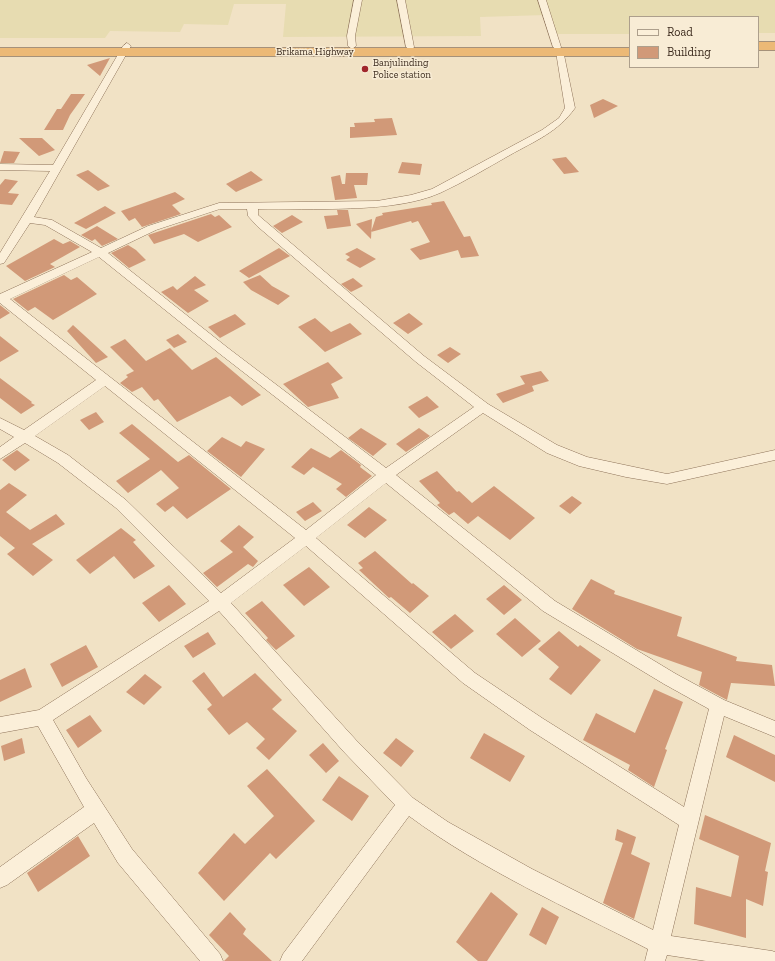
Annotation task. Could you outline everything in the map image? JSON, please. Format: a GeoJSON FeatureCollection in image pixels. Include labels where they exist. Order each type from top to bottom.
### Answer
{"type":"FeatureCollection","features":[{"type":"Feature","properties":{"kind":"highway","name":"Brikama Highway"},"geometry":{"type":"LineString","coordinates":[[0,46],[126,49],[558,49],[629,47]]}},
{"type":"Feature","properties":{"kind":"highway","name":"Brikama Highway"},"geometry":{"type":"LineString","coordinates":[[289,49],[352,46],[467,49]]}},
{"type":"Feature","properties":{"kind":"highway"},"geometry":{"type":"LineString","coordinates":[[759,46],[775,46]]}},
{"type":"Feature","properties":{"kind":"highway","name":"Brikama Highway"},"geometry":{"type":"LineString","coordinates":[[0,52],[126,49]]}},
{"type":"Feature","properties":{"kind":"highway","name":"Brikama Highway"},"geometry":{"type":"LineString","coordinates":[[558,49],[629,52]]}},
{"type":"Feature","properties":{"kind":"highway"},"geometry":{"type":"LineString","coordinates":[[759,52],[775,52]]}},
{"type":"Feature","properties":{"kind":"street"},"geometry":{"type":"LineString","coordinates":[[352,46],[351,36],[358,0]]}},
{"type":"Feature","properties":{"kind":"street"},"geometry":{"type":"LineString","coordinates":[[401,0],[410,47]]}},
{"type":"Feature","properties":{"kind":"street"},"geometry":{"type":"LineString","coordinates":[[0,294],[16,290],[152,228],[219,206],[328,206],[377,204],[412,198],[436,191],[545,132],[562,120],[570,108],[558,49],[542,0]]}},
{"type":"Feature","properties":{"kind":"street"},"geometry":{"type":"LineString","coordinates":[[0,261],[27,219],[126,49]]}},
{"type":"Feature","properties":{"kind":"street"},"geometry":{"type":"LineString","coordinates":[[0,167],[56,168]]}},
{"type":"Feature","properties":{"kind":"street"},"geometry":{"type":"LineString","coordinates":[[252,205],[253,216],[261,224],[420,359],[483,407],[552,449],[584,462],[667,479],[775,455]]}},
{"type":"Feature","properties":{"kind":"street"},"geometry":{"type":"LineString","coordinates":[[27,219],[48,222],[99,251],[549,606],[670,679],[718,705],[775,729]]}},
{"type":"Feature","properties":{"kind":"street"},"geometry":{"type":"LineString","coordinates":[[0,294],[306,538],[469,678],[536,724],[689,821]]}},
{"type":"Feature","properties":{"kind":"street"},"geometry":{"type":"LineString","coordinates":[[0,454],[106,380]]}},
{"type":"Feature","properties":{"kind":"street"},"geometry":{"type":"LineString","coordinates":[[2,721],[42,717],[220,602],[386,476],[483,407]]}},
{"type":"Feature","properties":{"kind":"street"},"geometry":{"type":"LineString","coordinates":[[0,423],[63,459],[121,504],[220,602],[350,746],[407,804],[441,829],[658,953],[772,961]]}},
{"type":"Feature","properties":{"kind":"street"},"geometry":{"type":"LineString","coordinates":[[658,953],[718,705]]}},
{"type":"Feature","properties":{"kind":"street"},"geometry":{"type":"LineString","coordinates":[[42,717],[96,810],[125,856],[213,961]]}},
{"type":"Feature","properties":{"kind":"street"},"geometry":{"type":"LineString","coordinates":[[290,961],[407,804]]}},
{"type":"Feature","properties":{"kind":"street"},"geometry":{"type":"LineString","coordinates":[[0,878],[96,810]]}},
{"type":"Feature","properties":{"kind":"shaded area"},"geometry":{"type":"Polygon","coordinates":[[[0,0],[775,0],[775,33],[759,33],[759,16],[629,16],[629,34],[552,34],[546,15],[480,17],[481,36],[283,37],[286,4],[234,4],[228,25],[184,24],[180,32],[110,31],[105,38],[0,38],[0,0]]]}},
{"type":"Feature","properties":{"kind":"building"},"geometry":{"type":"Polygon","coordinates":[[[110,58],[100,76],[87,65],[110,58]]]}},
{"type":"Feature","properties":{"kind":"building"},"geometry":{"type":"Polygon","coordinates":[[[71,94],[85,94],[70,115],[63,130],[44,130],[57,109],[61,109],[71,94]]]}},
{"type":"Feature","properties":{"kind":"building"},"geometry":{"type":"Polygon","coordinates":[[[603,99],[618,106],[594,118],[590,105],[603,99]]]}},
{"type":"Feature","properties":{"kind":"building"},"geometry":{"type":"Polygon","coordinates":[[[392,118],[397,135],[350,138],[350,127],[355,127],[354,123],[375,122],[374,119],[392,118]]]}},
{"type":"Feature","properties":{"kind":"building"},"geometry":{"type":"Polygon","coordinates":[[[19,138],[42,138],[55,150],[39,156],[19,138]]]}},
{"type":"Feature","properties":{"kind":"building"},"geometry":{"type":"Polygon","coordinates":[[[4,151],[20,152],[14,163],[0,163],[4,151]]]}},
{"type":"Feature","properties":{"kind":"building"},"geometry":{"type":"Polygon","coordinates":[[[566,157],[579,172],[564,174],[552,159],[566,157]]]}},
{"type":"Feature","properties":{"kind":"building"},"geometry":{"type":"Polygon","coordinates":[[[402,162],[422,164],[420,175],[398,173],[402,162]]]}},
{"type":"Feature","properties":{"kind":"building"},"geometry":{"type":"Polygon","coordinates":[[[88,170],[110,186],[98,191],[76,175],[88,170]]]}},
{"type":"Feature","properties":{"kind":"building"},"geometry":{"type":"Polygon","coordinates":[[[251,171],[263,180],[236,192],[226,184],[251,171]]]}},
{"type":"Feature","properties":{"kind":"building"},"geometry":{"type":"Polygon","coordinates":[[[346,173],[368,173],[367,185],[354,185],[357,198],[335,200],[331,177],[340,175],[342,184],[345,184],[346,173]]]}},
{"type":"Feature","properties":{"kind":"building"},"geometry":{"type":"Polygon","coordinates":[[[5,179],[18,181],[8,193],[19,194],[12,205],[0,204],[0,185],[5,179]]]}},
{"type":"Feature","properties":{"kind":"building"},"geometry":{"type":"Polygon","coordinates":[[[175,192],[185,199],[172,205],[181,214],[142,227],[135,218],[129,221],[121,211],[175,192]]]}},
{"type":"Feature","properties":{"kind":"building"},"geometry":{"type":"Polygon","coordinates":[[[444,201],[464,237],[470,236],[479,256],[461,258],[458,250],[420,260],[410,249],[430,242],[418,221],[412,223],[411,221],[371,232],[376,217],[383,215],[382,213],[432,205],[431,203],[444,201]]]}},
{"type":"Feature","properties":{"kind":"building"},"geometry":{"type":"Polygon","coordinates":[[[105,206],[116,213],[86,229],[74,223],[105,206]]]}},
{"type":"Feature","properties":{"kind":"building"},"geometry":{"type":"Polygon","coordinates":[[[337,210],[348,210],[351,226],[327,229],[324,216],[338,215],[337,210]]]}},
{"type":"Feature","properties":{"kind":"building"},"geometry":{"type":"Polygon","coordinates":[[[211,214],[215,217],[219,215],[232,227],[198,242],[184,234],[154,244],[148,235],[211,214]]]}},
{"type":"Feature","properties":{"kind":"building"},"geometry":{"type":"Polygon","coordinates":[[[292,215],[303,222],[282,233],[273,226],[292,215]]]}},
{"type":"Feature","properties":{"kind":"building"},"geometry":{"type":"Polygon","coordinates":[[[372,219],[371,239],[356,224],[372,219]]]}},
{"type":"Feature","properties":{"kind":"building"},"geometry":{"type":"Polygon","coordinates":[[[97,226],[118,239],[102,246],[95,239],[92,241],[81,235],[97,226]]]}},
{"type":"Feature","properties":{"kind":"building"},"geometry":{"type":"Polygon","coordinates":[[[54,239],[63,244],[70,241],[80,247],[50,264],[55,267],[25,281],[6,266],[54,239]]]}},
{"type":"Feature","properties":{"kind":"building"},"geometry":{"type":"Polygon","coordinates":[[[128,245],[136,250],[146,260],[129,268],[111,253],[128,245]]]}},
{"type":"Feature","properties":{"kind":"building"},"geometry":{"type":"Polygon","coordinates":[[[279,248],[290,256],[249,278],[239,271],[279,248]]]}},
{"type":"Feature","properties":{"kind":"building"},"geometry":{"type":"Polygon","coordinates":[[[357,248],[376,259],[360,268],[346,260],[350,257],[345,254],[357,248]]]}},
{"type":"Feature","properties":{"kind":"building"},"geometry":{"type":"Polygon","coordinates":[[[64,275],[71,280],[77,277],[97,294],[53,320],[35,307],[28,311],[13,299],[64,275]]]}},
{"type":"Feature","properties":{"kind":"building"},"geometry":{"type":"Polygon","coordinates":[[[260,275],[272,286],[290,296],[278,305],[251,290],[243,282],[260,275]]]}},
{"type":"Feature","properties":{"kind":"building"},"geometry":{"type":"Polygon","coordinates":[[[195,276],[206,285],[194,290],[209,301],[188,313],[161,292],[173,286],[177,290],[195,276]]]}},
{"type":"Feature","properties":{"kind":"building"},"geometry":{"type":"Polygon","coordinates":[[[353,278],[363,286],[351,292],[341,284],[353,278]]]}},
{"type":"Feature","properties":{"kind":"building"},"geometry":{"type":"Polygon","coordinates":[[[0,305],[10,313],[0,319],[0,305]]]}},
{"type":"Feature","properties":{"kind":"building"},"geometry":{"type":"Polygon","coordinates":[[[409,313],[423,324],[408,334],[393,323],[409,313]]]}},
{"type":"Feature","properties":{"kind":"building"},"geometry":{"type":"Polygon","coordinates":[[[235,314],[246,324],[220,338],[208,327],[235,314]]]}},
{"type":"Feature","properties":{"kind":"building"},"geometry":{"type":"Polygon","coordinates":[[[315,318],[331,332],[350,323],[362,334],[325,352],[298,327],[315,318]]]}},
{"type":"Feature","properties":{"kind":"building"},"geometry":{"type":"Polygon","coordinates":[[[73,325],[108,357],[96,363],[67,331],[73,325]]]}},
{"type":"Feature","properties":{"kind":"building"},"geometry":{"type":"Polygon","coordinates":[[[178,334],[187,342],[174,348],[166,340],[178,334]]]}},
{"type":"Feature","properties":{"kind":"building"},"geometry":{"type":"Polygon","coordinates":[[[0,336],[19,351],[0,362],[0,336]]]}},
{"type":"Feature","properties":{"kind":"building"},"geometry":{"type":"Polygon","coordinates":[[[125,339],[146,361],[170,348],[192,370],[216,357],[261,395],[242,406],[230,396],[177,422],[158,399],[154,401],[142,387],[132,392],[120,383],[128,377],[126,375],[134,371],[110,347],[125,339]]]}},
{"type":"Feature","properties":{"kind":"building"},"geometry":{"type":"Polygon","coordinates":[[[450,347],[461,354],[448,363],[437,355],[450,347]]]}},
{"type":"Feature","properties":{"kind":"building"},"geometry":{"type":"Polygon","coordinates":[[[328,362],[343,378],[331,384],[339,398],[308,407],[283,384],[328,362]]]}},
{"type":"Feature","properties":{"kind":"building"},"geometry":{"type":"Polygon","coordinates":[[[541,371],[549,381],[532,386],[534,391],[503,403],[496,394],[525,384],[520,376],[541,371]]]}},
{"type":"Feature","properties":{"kind":"building"},"geometry":{"type":"Polygon","coordinates":[[[0,378],[35,405],[21,414],[0,398],[0,378]]]}},
{"type":"Feature","properties":{"kind":"building"},"geometry":{"type":"Polygon","coordinates":[[[427,396],[439,407],[419,418],[408,407],[427,396]]]}},
{"type":"Feature","properties":{"kind":"building"},"geometry":{"type":"Polygon","coordinates":[[[96,412],[104,422],[89,430],[80,420],[96,412]]]}},
{"type":"Feature","properties":{"kind":"building"},"geometry":{"type":"Polygon","coordinates":[[[132,424],[178,462],[189,455],[231,489],[187,519],[173,506],[165,512],[156,504],[179,488],[161,470],[128,493],[116,481],[150,459],[119,433],[132,424]]]}},
{"type":"Feature","properties":{"kind":"building"},"geometry":{"type":"Polygon","coordinates":[[[361,428],[387,444],[373,456],[348,438],[361,428]]]}},
{"type":"Feature","properties":{"kind":"building"},"geometry":{"type":"Polygon","coordinates":[[[419,428],[430,436],[406,452],[396,444],[419,428]]]}},
{"type":"Feature","properties":{"kind":"building"},"geometry":{"type":"Polygon","coordinates":[[[222,437],[241,447],[246,441],[265,449],[241,477],[207,451],[222,437]]]}},
{"type":"Feature","properties":{"kind":"building"},"geometry":{"type":"Polygon","coordinates":[[[311,448],[330,458],[341,450],[361,465],[360,467],[372,476],[346,497],[336,489],[342,484],[313,467],[304,475],[291,467],[311,448]]]}},
{"type":"Feature","properties":{"kind":"building"},"geometry":{"type":"Polygon","coordinates":[[[17,450],[30,460],[15,471],[2,460],[17,450]]]}},
{"type":"Feature","properties":{"kind":"building"},"geometry":{"type":"Polygon","coordinates":[[[437,471],[457,492],[459,491],[472,503],[494,486],[535,518],[510,540],[478,516],[468,524],[454,512],[449,515],[437,505],[440,503],[419,481],[437,471]]]}},
{"type":"Feature","properties":{"kind":"building"},"geometry":{"type":"Polygon","coordinates":[[[9,483],[27,495],[6,512],[30,530],[56,514],[65,524],[32,544],[53,560],[33,576],[7,554],[15,548],[0,536],[0,490],[9,483]]]}},
{"type":"Feature","properties":{"kind":"building"},"geometry":{"type":"Polygon","coordinates":[[[572,496],[582,503],[570,514],[559,506],[572,496]]]}},
{"type":"Feature","properties":{"kind":"building"},"geometry":{"type":"Polygon","coordinates":[[[313,502],[322,511],[305,521],[296,512],[313,502]]]}},
{"type":"Feature","properties":{"kind":"building"},"geometry":{"type":"Polygon","coordinates":[[[369,507],[387,520],[365,538],[347,525],[369,507]]]}},
{"type":"Feature","properties":{"kind":"building"},"geometry":{"type":"Polygon","coordinates":[[[239,525],[254,537],[243,547],[258,561],[253,567],[248,564],[217,587],[203,573],[233,552],[220,541],[239,525]]]}},
{"type":"Feature","properties":{"kind":"building"},"geometry":{"type":"Polygon","coordinates":[[[121,528],[136,540],[133,542],[155,566],[134,579],[114,556],[90,574],[76,560],[121,528]]]}},
{"type":"Feature","properties":{"kind":"building"},"geometry":{"type":"Polygon","coordinates":[[[375,551],[412,584],[413,583],[429,596],[410,613],[391,597],[389,598],[359,570],[363,568],[358,563],[375,551]]]}},
{"type":"Feature","properties":{"kind":"building"},"geometry":{"type":"Polygon","coordinates":[[[309,567],[330,587],[304,606],[283,585],[309,567]]]}},
{"type":"Feature","properties":{"kind":"building"},"geometry":{"type":"Polygon","coordinates":[[[591,579],[615,591],[614,594],[682,617],[677,636],[737,657],[736,661],[772,665],[775,686],[731,683],[727,700],[699,685],[702,672],[637,649],[572,609],[591,579]]]}},
{"type":"Feature","properties":{"kind":"building"},"geometry":{"type":"Polygon","coordinates":[[[169,585],[186,604],[159,622],[142,603],[169,585]]]}},
{"type":"Feature","properties":{"kind":"building"},"geometry":{"type":"Polygon","coordinates":[[[504,585],[522,600],[504,615],[486,599],[504,585]]]}},
{"type":"Feature","properties":{"kind":"building"},"geometry":{"type":"Polygon","coordinates":[[[262,601],[295,636],[276,650],[266,640],[268,638],[245,613],[262,601]]]}},
{"type":"Feature","properties":{"kind":"building"},"geometry":{"type":"Polygon","coordinates":[[[455,614],[474,631],[451,649],[432,632],[455,614]]]}},
{"type":"Feature","properties":{"kind":"building"},"geometry":{"type":"Polygon","coordinates":[[[515,618],[541,641],[522,657],[496,634],[515,618]]]}},
{"type":"Feature","properties":{"kind":"building"},"geometry":{"type":"Polygon","coordinates":[[[559,631],[578,647],[580,645],[601,660],[571,695],[549,679],[559,667],[538,649],[559,631]]]}},
{"type":"Feature","properties":{"kind":"building"},"geometry":{"type":"Polygon","coordinates":[[[208,632],[216,644],[193,658],[184,646],[208,632]]]}},
{"type":"Feature","properties":{"kind":"building"},"geometry":{"type":"Polygon","coordinates":[[[86,645],[98,667],[62,687],[50,664],[86,645]]]}},
{"type":"Feature","properties":{"kind":"building"},"geometry":{"type":"Polygon","coordinates":[[[25,668],[32,687],[0,702],[0,680],[25,668]]]}},
{"type":"Feature","properties":{"kind":"building"},"geometry":{"type":"Polygon","coordinates":[[[204,672],[223,697],[255,673],[282,700],[272,709],[297,731],[269,760],[256,748],[265,739],[247,722],[229,735],[207,709],[212,705],[192,681],[204,672]]]}},
{"type":"Feature","properties":{"kind":"building"},"geometry":{"type":"Polygon","coordinates":[[[145,674],[162,687],[144,705],[126,692],[145,674]]]}},
{"type":"Feature","properties":{"kind":"building"},"geometry":{"type":"Polygon","coordinates":[[[654,689],[683,702],[665,749],[667,750],[654,787],[628,770],[630,765],[583,740],[596,713],[635,733],[654,689]]]}},
{"type":"Feature","properties":{"kind":"building"},"geometry":{"type":"Polygon","coordinates":[[[90,715],[102,731],[78,748],[66,730],[90,715]]]}},
{"type":"Feature","properties":{"kind":"building"},"geometry":{"type":"Polygon","coordinates":[[[484,733],[525,756],[510,782],[470,758],[484,733]]]}},
{"type":"Feature","properties":{"kind":"building"},"geometry":{"type":"Polygon","coordinates":[[[734,735],[775,755],[775,782],[726,757],[734,735]]]}},
{"type":"Feature","properties":{"kind":"building"},"geometry":{"type":"Polygon","coordinates":[[[22,738],[25,753],[4,761],[1,746],[22,738]]]}},
{"type":"Feature","properties":{"kind":"building"},"geometry":{"type":"Polygon","coordinates":[[[396,738],[414,751],[401,767],[383,753],[396,738]]]}},
{"type":"Feature","properties":{"kind":"building"},"geometry":{"type":"Polygon","coordinates":[[[323,743],[339,761],[326,773],[309,755],[323,743]]]}},
{"type":"Feature","properties":{"kind":"building"},"geometry":{"type":"Polygon","coordinates":[[[267,769],[315,821],[276,859],[270,853],[224,901],[198,873],[234,833],[245,844],[274,816],[247,786],[267,769]]]}},
{"type":"Feature","properties":{"kind":"building"},"geometry":{"type":"Polygon","coordinates":[[[339,776],[369,796],[352,821],[322,800],[339,776]]]}},
{"type":"Feature","properties":{"kind":"building"},"geometry":{"type":"Polygon","coordinates":[[[705,815],[771,843],[765,871],[768,872],[763,906],[746,899],[746,938],[694,924],[696,887],[731,897],[739,856],[699,839],[705,815]]]}},
{"type":"Feature","properties":{"kind":"building"},"geometry":{"type":"Polygon","coordinates":[[[617,829],[636,837],[631,854],[650,863],[634,919],[603,903],[623,843],[615,840],[617,829]]]}},
{"type":"Feature","properties":{"kind":"building"},"geometry":{"type":"Polygon","coordinates":[[[78,836],[90,856],[38,892],[27,873],[78,836]]]}},
{"type":"Feature","properties":{"kind":"building"},"geometry":{"type":"Polygon","coordinates":[[[491,892],[518,914],[487,961],[478,961],[456,942],[491,892]]]}},
{"type":"Feature","properties":{"kind":"building"},"geometry":{"type":"Polygon","coordinates":[[[542,907],[559,917],[546,945],[529,935],[542,907]]]}},
{"type":"Feature","properties":{"kind":"building"},"geometry":{"type":"Polygon","coordinates":[[[230,912],[246,929],[243,934],[272,961],[224,961],[229,956],[209,935],[230,912]]]}},
{"type":"Feature","properties":{"kind":"place","name":"Banjulinding Police station"},"geometry":{"type":"Point","coordinates":[365,69]}}]}
